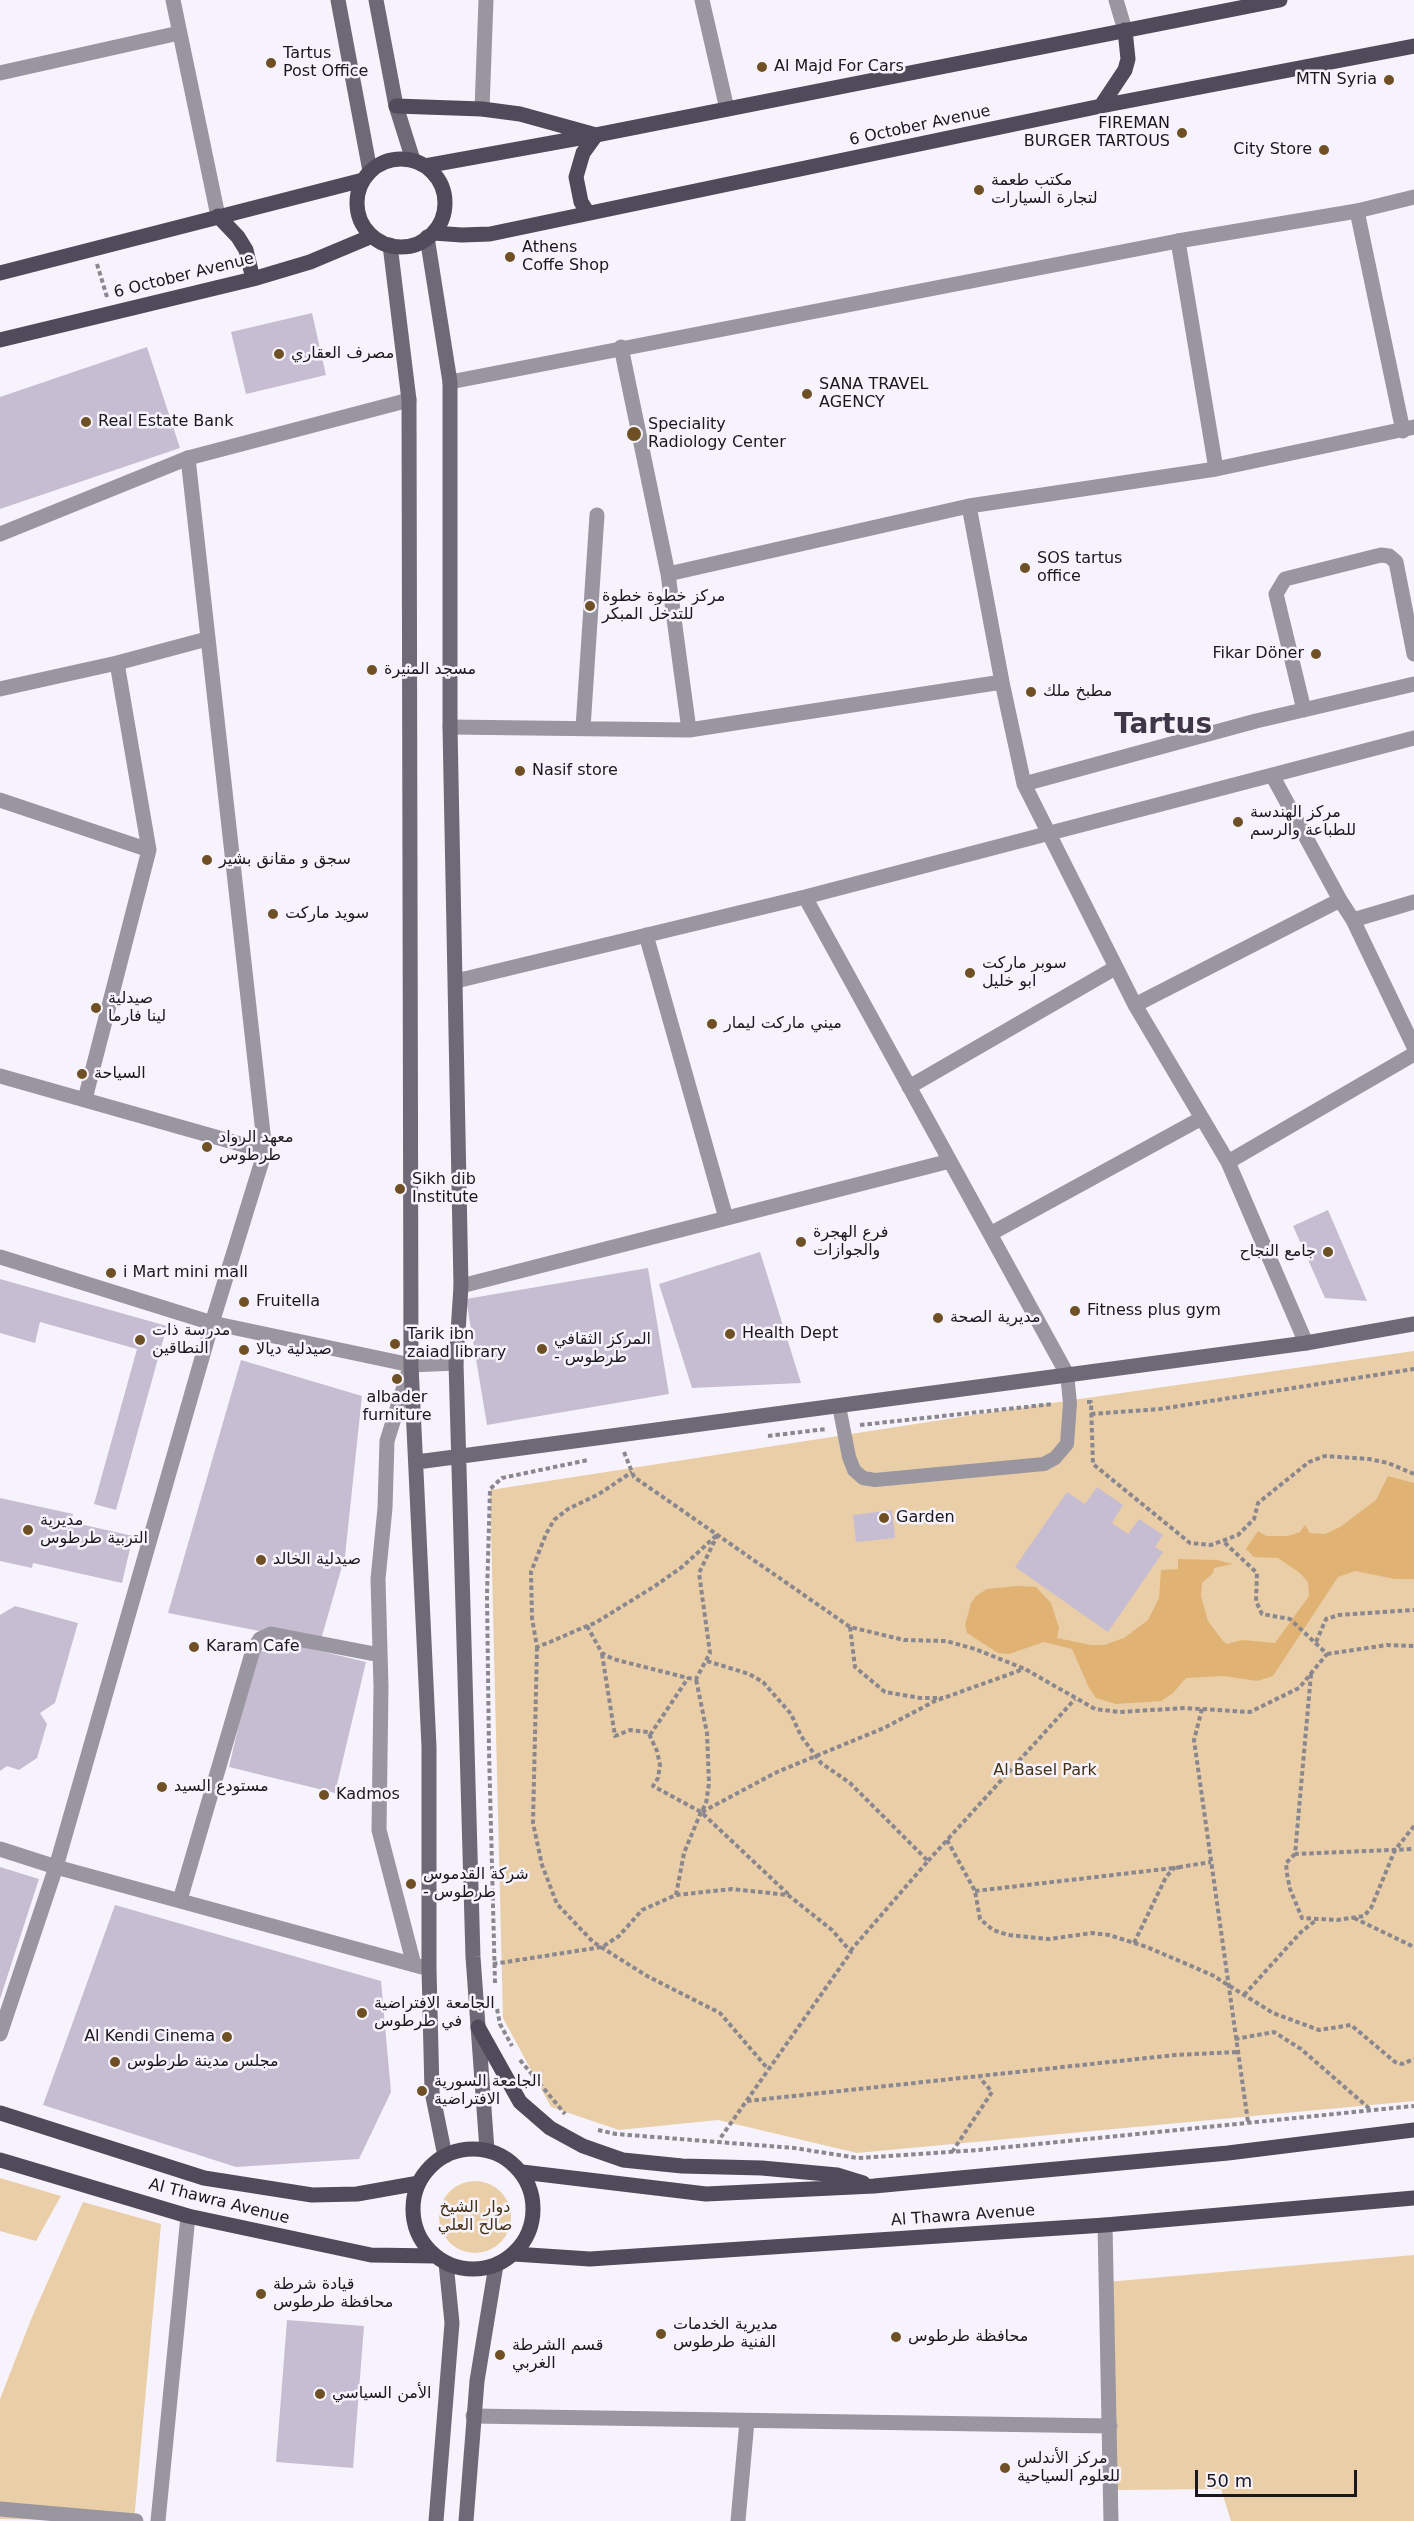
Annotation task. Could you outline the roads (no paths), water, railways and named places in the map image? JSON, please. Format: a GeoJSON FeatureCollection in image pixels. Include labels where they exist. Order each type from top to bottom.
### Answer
{"type":"FeatureCollection","features":[{"type":"Feature","properties":{"kind":"main road"},"geometry":{"type":"LineString","coordinates":[[338,0],[366,176],[357,194],[357,210],[372,236],[390,245],[416,244],[430,235],[440,222],[444,197],[441,185],[419,163],[396,106],[376,0]]}},
{"type":"Feature","properties":{"kind":"main road"},"geometry":{"type":"LineString","coordinates":[[0,273],[366,176],[390,160],[419,163],[596,135],[1280,0]]}},
{"type":"Feature","properties":{"kind":"main road"},"geometry":{"type":"LineString","coordinates":[[1101,106],[1125,70],[1128,59],[1125,30]]}},
{"type":"Feature","properties":{"kind":"main road","name":"6 October Avenue"},"geometry":{"type":"LineString","coordinates":[[430,235],[490,234],[1101,106],[1414,46]]}},
{"type":"Feature","properties":{"kind":"main road"},"geometry":{"type":"LineString","coordinates":[[396,106],[482,109],[549,120],[596,135]]}},
{"type":"Feature","properties":{"kind":"main road"},"geometry":{"type":"LineString","coordinates":[[588,213],[577,189],[576,177],[583,153],[596,135]]}},
{"type":"Feature","properties":{"kind":"main road"},"geometry":{"type":"LineString","coordinates":[[218,216],[238,237],[246,250],[253,279]]}},
{"type":"Feature","properties":{"kind":"main road"},"geometry":{"type":"LineString","coordinates":[[430,235],[450,382],[450,727],[460,1286],[456,1363],[473,1957],[487,2150]]}},
{"type":"Feature","properties":{"kind":"main road","name":"6 October Avenue"},"geometry":{"type":"LineString","coordinates":[[0,340],[253,279],[310,262],[372,236]]}},
{"type":"Feature","properties":{"kind":"main road"},"geometry":{"type":"LineString","coordinates":[[390,245],[409,400],[411,1365],[429,1747],[421,1967],[432,2092],[445,2156]]}},
{"type":"Feature","properties":{"kind":"main road"},"geometry":{"type":"LineString","coordinates":[[417,1462],[1306,1343],[1414,1324]]}},
{"type":"Feature","properties":{"kind":"main road"},"geometry":{"type":"LineString","coordinates":[[478,2027],[520,2102],[550,2128],[583,2146],[622,2160],[837,2175],[874,2186]]}},
{"type":"Feature","properties":{"kind":"main road","name":"Al Thawra Avenue"},"geometry":{"type":"LineString","coordinates":[[0,2113],[215,2179],[312,2195],[357,2194],[419,2182]]}},
{"type":"Feature","properties":{"kind":"main road"},"geometry":{"type":"LineString","coordinates":[[522,2172],[706,2194],[874,2186],[1228,2153],[1414,2130]]}},
{"type":"Feature","properties":{"kind":"main road"},"geometry":{"type":"LineString","coordinates":[[468,2148],[487,2150],[506,2158],[522,2172],[530,2188],[534,2206],[532,2223],[525,2240],[514,2254],[496,2265],[480,2269],[463,2269],[440,2260],[422,2241],[414,2222],[413,2202],[419,2182],[426,2170],[445,2156],[468,2148]]}},
{"type":"Feature","properties":{"kind":"main road","name":"Al Thawra Avenue"},"geometry":{"type":"LineString","coordinates":[[0,2160],[188,2216],[370,2255],[440,2260]]}},
{"type":"Feature","properties":{"kind":"main road","name":"Al Thawra Avenue"},"geometry":{"type":"LineString","coordinates":[[514,2254],[590,2259],[1106,2225],[1414,2198]]}},
{"type":"Feature","properties":{"kind":"main road"},"geometry":{"type":"LineString","coordinates":[[436,2521],[453,2323],[440,2260]]}},
{"type":"Feature","properties":{"kind":"main road"},"geometry":{"type":"LineString","coordinates":[[466,2521],[473,2416],[482,2344],[496,2265]]}},
{"type":"Feature","properties":{"kind":"street"},"geometry":{"type":"LineString","coordinates":[[173,0],[218,216]]}},
{"type":"Feature","properties":{"kind":"street"},"geometry":{"type":"LineString","coordinates":[[482,109],[486,0]]}},
{"type":"Feature","properties":{"kind":"street"},"geometry":{"type":"LineString","coordinates":[[702,0],[727,109]]}},
{"type":"Feature","properties":{"kind":"street"},"geometry":{"type":"LineString","coordinates":[[1116,0],[1125,30]]}},
{"type":"Feature","properties":{"kind":"street"},"geometry":{"type":"LineString","coordinates":[[0,73],[179,33]]}},
{"type":"Feature","properties":{"kind":"street"},"geometry":{"type":"LineString","coordinates":[[450,382],[621,347],[1178,241],[1357,212],[1414,197]]}},
{"type":"Feature","properties":{"kind":"street"},"geometry":{"type":"LineString","coordinates":[[668,574],[969,506],[1216,469],[1408,429],[1357,212]]}},
{"type":"Feature","properties":{"kind":"street"},"geometry":{"type":"LineString","coordinates":[[1178,241],[1216,469]]}},
{"type":"Feature","properties":{"kind":"street"},"geometry":{"type":"LineString","coordinates":[[621,347],[668,574],[689,730]]}},
{"type":"Feature","properties":{"kind":"street"},"geometry":{"type":"LineString","coordinates":[[0,534],[188,458],[409,400]]}},
{"type":"Feature","properties":{"kind":"street"},"geometry":{"type":"LineString","coordinates":[[0,2034],[56,1867],[212,1323],[265,1151],[188,458]]}},
{"type":"Feature","properties":{"kind":"street"},"geometry":{"type":"LineString","coordinates":[[969,506],[1024,784],[1115,968],[1228,1162],[1306,1343]]}},
{"type":"Feature","properties":{"kind":"street"},"geometry":{"type":"LineString","coordinates":[[583,729],[597,515]]}},
{"type":"Feature","properties":{"kind":"street"},"geometry":{"type":"LineString","coordinates":[[1304,710],[1276,594],[1285,579],[1381,555],[1389,556],[1396,562],[1414,654]]}},
{"type":"Feature","properties":{"kind":"street"},"geometry":{"type":"LineString","coordinates":[[0,689],[117,663],[207,639]]}},
{"type":"Feature","properties":{"kind":"street"},"geometry":{"type":"LineString","coordinates":[[85,1099],[149,849],[117,663]]}},
{"type":"Feature","properties":{"kind":"street"},"geometry":{"type":"LineString","coordinates":[[450,727],[689,730],[1002,682]]}},
{"type":"Feature","properties":{"kind":"street"},"geometry":{"type":"LineString","coordinates":[[1024,784],[1304,710],[1414,684]]}},
{"type":"Feature","properties":{"kind":"street"},"geometry":{"type":"LineString","coordinates":[[456,981],[805,897],[1414,738]]}},
{"type":"Feature","properties":{"kind":"street"},"geometry":{"type":"LineString","coordinates":[[1272,775],[1353,920],[1414,1047]]}},
{"type":"Feature","properties":{"kind":"street"},"geometry":{"type":"LineString","coordinates":[[0,800],[149,849]]}},
{"type":"Feature","properties":{"kind":"street"},"geometry":{"type":"LineString","coordinates":[[805,897],[1066,1374]]}},
{"type":"Feature","properties":{"kind":"street"},"geometry":{"type":"LineString","coordinates":[[1135,1005],[1340,900]]}},
{"type":"Feature","properties":{"kind":"street"},"geometry":{"type":"LineString","coordinates":[[1353,920],[1414,902]]}},
{"type":"Feature","properties":{"kind":"street"},"geometry":{"type":"LineString","coordinates":[[646,935],[726,1218]]}},
{"type":"Feature","properties":{"kind":"street"},"geometry":{"type":"LineString","coordinates":[[909,1087],[1115,968]]}},
{"type":"Feature","properties":{"kind":"street"},"geometry":{"type":"LineString","coordinates":[[1228,1162],[1414,1054]]}},
{"type":"Feature","properties":{"kind":"street"},"geometry":{"type":"LineString","coordinates":[[0,1076],[265,1151]]}},
{"type":"Feature","properties":{"kind":"street"},"geometry":{"type":"LineString","coordinates":[[990,1234],[1202,1118]]}},
{"type":"Feature","properties":{"kind":"street"},"geometry":{"type":"LineString","coordinates":[[460,1286],[950,1161]]}},
{"type":"Feature","properties":{"kind":"street"},"geometry":{"type":"LineString","coordinates":[[0,1257],[212,1323],[411,1365],[456,1363]]}},
{"type":"Feature","properties":{"kind":"street"},"geometry":{"type":"LineString","coordinates":[[411,1365],[387,1441],[385,1508],[378,1579],[379,1830],[421,1967]]}},
{"type":"Feature","properties":{"kind":"street"},"geometry":{"type":"LineString","coordinates":[[180,1900],[253,1650],[260,1639],[271,1634],[380,1655]]}},
{"type":"Feature","properties":{"kind":"street"},"geometry":{"type":"LineString","coordinates":[[0,1849],[56,1867],[421,1967]]}},
{"type":"Feature","properties":{"kind":"street"},"geometry":{"type":"LineString","coordinates":[[158,2521],[188,2216]]}},
{"type":"Feature","properties":{"kind":"street"},"geometry":{"type":"LineString","coordinates":[[1106,2225],[1111,2521]]}},
{"type":"Feature","properties":{"kind":"street"},"geometry":{"type":"LineString","coordinates":[[473,2416],[1110,2426]]}},
{"type":"Feature","properties":{"kind":"street"},"geometry":{"type":"LineString","coordinates":[[738,2521],[747,2421]]}},
{"type":"Feature","properties":{"kind":"street"},"geometry":{"type":"LineString","coordinates":[[0,2509],[76,2519],[136,2521]]}},
{"type":"Feature","properties":{"kind":"lane"},"geometry":{"type":"LineString","coordinates":[[839,1406],[842,1427],[854,1470],[863,1478],[874,1480],[1044,1464],[1055,1458],[1067,1444],[1070,1403],[1066,1374]]}},
{"type":"Feature","properties":{"kind":"place","name":"Tartus Post Office"},"geometry":{"type":"Point","coordinates":[271,63]}},
{"type":"Feature","properties":{"kind":"place","name":"Al Majd For Cars"},"geometry":{"type":"Point","coordinates":[762,67]}},
{"type":"Feature","properties":{"kind":"place","name":"MTN Syria"},"geometry":{"type":"Point","coordinates":[1389,80]}},
{"type":"Feature","properties":{"kind":"place","name":"FIREMAN BURGER TARTOUS"},"geometry":{"type":"Point","coordinates":[1182,133]}},
{"type":"Feature","properties":{"kind":"place","name":"City Store"},"geometry":{"type":"Point","coordinates":[1324,150]}},
{"type":"Feature","properties":{"kind":"place","name":"مكتب طعمة لتجارة السيارات"},"geometry":{"type":"Point","coordinates":[979,190]}},
{"type":"Feature","properties":{"kind":"place","name":"Athens Coffe Shop"},"geometry":{"type":"Point","coordinates":[510,257]}},
{"type":"Feature","properties":{"kind":"place","name":"مصرف العقاري"},"geometry":{"type":"Point","coordinates":[279,354]}},
{"type":"Feature","properties":{"kind":"place","name":"SANA TRAVEL AGENCY"},"geometry":{"type":"Point","coordinates":[807,394]}},
{"type":"Feature","properties":{"kind":"place","name":"Real Estate Bank"},"geometry":{"type":"Point","coordinates":[86,422]}},
{"type":"Feature","properties":{"kind":"place","name":"Speciality Radiology Center"},"geometry":{"type":"Point","coordinates":[634,434]}},
{"type":"Feature","properties":{"kind":"place","name":"SOS tartus office"},"geometry":{"type":"Point","coordinates":[1025,568]}},
{"type":"Feature","properties":{"kind":"place","name":"مركز خطوة خطوة للتدخل المبكر"},"geometry":{"type":"Point","coordinates":[590,606]}},
{"type":"Feature","properties":{"kind":"place","name":"Fikar Döner"},"geometry":{"type":"Point","coordinates":[1316,654]}},
{"type":"Feature","properties":{"kind":"place","name":"مسجد المنيرة"},"geometry":{"type":"Point","coordinates":[372,670]}},
{"type":"Feature","properties":{"kind":"place","name":"مطبخ ملك"},"geometry":{"type":"Point","coordinates":[1031,692]}},
{"type":"Feature","properties":{"kind":"place","name":"Nasif store"},"geometry":{"type":"Point","coordinates":[520,771]}},
{"type":"Feature","properties":{"kind":"place","name":"مركز الهندسة للطباعة والرسم"},"geometry":{"type":"Point","coordinates":[1238,822]}},
{"type":"Feature","properties":{"kind":"place","name":"سجق و مقانق بشير"},"geometry":{"type":"Point","coordinates":[207,860]}},
{"type":"Feature","properties":{"kind":"place","name":"سويد ماركت"},"geometry":{"type":"Point","coordinates":[273,914]}},
{"type":"Feature","properties":{"kind":"place","name":"سوبر ماركت ابو خليل"},"geometry":{"type":"Point","coordinates":[970,973]}},
{"type":"Feature","properties":{"kind":"place","name":"صيدلية لينا فارما"},"geometry":{"type":"Point","coordinates":[96,1008]}},
{"type":"Feature","properties":{"kind":"place","name":"ميني ماركت ليمار"},"geometry":{"type":"Point","coordinates":[712,1024]}},
{"type":"Feature","properties":{"kind":"place","name":"السياحة"},"geometry":{"type":"Point","coordinates":[82,1074]}},
{"type":"Feature","properties":{"kind":"place","name":"معهد الرواد طرطوس"},"geometry":{"type":"Point","coordinates":[207,1147]}},
{"type":"Feature","properties":{"kind":"place","name":"Sikh dib Institute"},"geometry":{"type":"Point","coordinates":[400,1189]}},
{"type":"Feature","properties":{"kind":"place","name":"فرع الهجرة والجوازات"},"geometry":{"type":"Point","coordinates":[801,1242]}},
{"type":"Feature","properties":{"kind":"place","name":"جامع النجاح"},"geometry":{"type":"Point","coordinates":[1328,1252]}},
{"type":"Feature","properties":{"kind":"place","name":"i Mart mini mall"},"geometry":{"type":"Point","coordinates":[111,1273]}},
{"type":"Feature","properties":{"kind":"place","name":"Fruitella"},"geometry":{"type":"Point","coordinates":[244,1302]}},
{"type":"Feature","properties":{"kind":"place","name":"Fitness plus gym"},"geometry":{"type":"Point","coordinates":[1075,1311]}},
{"type":"Feature","properties":{"kind":"place","name":"مديرية الصحة"},"geometry":{"type":"Point","coordinates":[938,1318]}},
{"type":"Feature","properties":{"kind":"place","name":"Health Dept"},"geometry":{"type":"Point","coordinates":[730,1334]}},
{"type":"Feature","properties":{"kind":"place","name":"مدرسة ذات النطاقين"},"geometry":{"type":"Point","coordinates":[140,1340]}},
{"type":"Feature","properties":{"kind":"place","name":"Tarik ibn zaiad library"},"geometry":{"type":"Point","coordinates":[395,1344]}},
{"type":"Feature","properties":{"kind":"place","name":"المركز الثقافي - طرطوس"},"geometry":{"type":"Point","coordinates":[542,1349]}},
{"type":"Feature","properties":{"kind":"place","name":"صيدلية ديالا"},"geometry":{"type":"Point","coordinates":[244,1350]}},
{"type":"Feature","properties":{"kind":"place","name":"albader furniture"},"geometry":{"type":"Point","coordinates":[397,1379]}},
{"type":"Feature","properties":{"kind":"place","name":"Garden"},"geometry":{"type":"Point","coordinates":[884,1518]}},
{"type":"Feature","properties":{"kind":"place","name":"مديرية التربية طرطوس"},"geometry":{"type":"Point","coordinates":[28,1530]}},
{"type":"Feature","properties":{"kind":"place","name":"صيدلية الخالد"},"geometry":{"type":"Point","coordinates":[261,1560]}},
{"type":"Feature","properties":{"kind":"place","name":"Karam Cafe"},"geometry":{"type":"Point","coordinates":[194,1647]}},
{"type":"Feature","properties":{"kind":"place","name":"مستودع السيد"},"geometry":{"type":"Point","coordinates":[162,1787]}},
{"type":"Feature","properties":{"kind":"place","name":"Kadmos"},"geometry":{"type":"Point","coordinates":[324,1795]}},
{"type":"Feature","properties":{"kind":"place","name":"شركة القدموس - طرطوس"},"geometry":{"type":"Point","coordinates":[411,1884]}},
{"type":"Feature","properties":{"kind":"place","name":"الجامعة الافتراضية في طرطوس"},"geometry":{"type":"Point","coordinates":[362,2013]}},
{"type":"Feature","properties":{"kind":"place","name":"Al Kendi Cinema"},"geometry":{"type":"Point","coordinates":[227,2037]}},
{"type":"Feature","properties":{"kind":"place","name":"مجلس مدينة طرطوس"},"geometry":{"type":"Point","coordinates":[115,2062]}},
{"type":"Feature","properties":{"kind":"place","name":"الجامعة السورية الافتراضية"},"geometry":{"type":"Point","coordinates":[422,2091]}},
{"type":"Feature","properties":{"kind":"place","name":"قيادة شرطة محافظة طرطوس"},"geometry":{"type":"Point","coordinates":[261,2294]}},
{"type":"Feature","properties":{"kind":"place","name":"مديرية الخدمات الفنية طرطوس"},"geometry":{"type":"Point","coordinates":[661,2334]}},
{"type":"Feature","properties":{"kind":"place","name":"محافظة طرطوس"},"geometry":{"type":"Point","coordinates":[896,2337]}},
{"type":"Feature","properties":{"kind":"place","name":"قسم الشرطة الغربي"},"geometry":{"type":"Point","coordinates":[500,2355]}},
{"type":"Feature","properties":{"kind":"place","name":"الأمن السياسي"},"geometry":{"type":"Point","coordinates":[320,2394]}},
{"type":"Feature","properties":{"kind":"place","name":"مركز الأندلس للعلوم السياحية"},"geometry":{"type":"Point","coordinates":[1005,2468]}},
{"type":"Feature","properties":{"kind":"district","name":"Tartus"},"geometry":{"type":"Point","coordinates":[1163,726]}},
{"type":"Feature","properties":{"kind":"park label","name":"Al Basel Park"},"geometry":{"type":"Point","coordinates":[1045,1771]}},
{"type":"Feature","properties":{"kind":"park label","name":"دوار الشيخ صالح العلي"},"geometry":{"type":"Point","coordinates":[475,2217]}}]}
